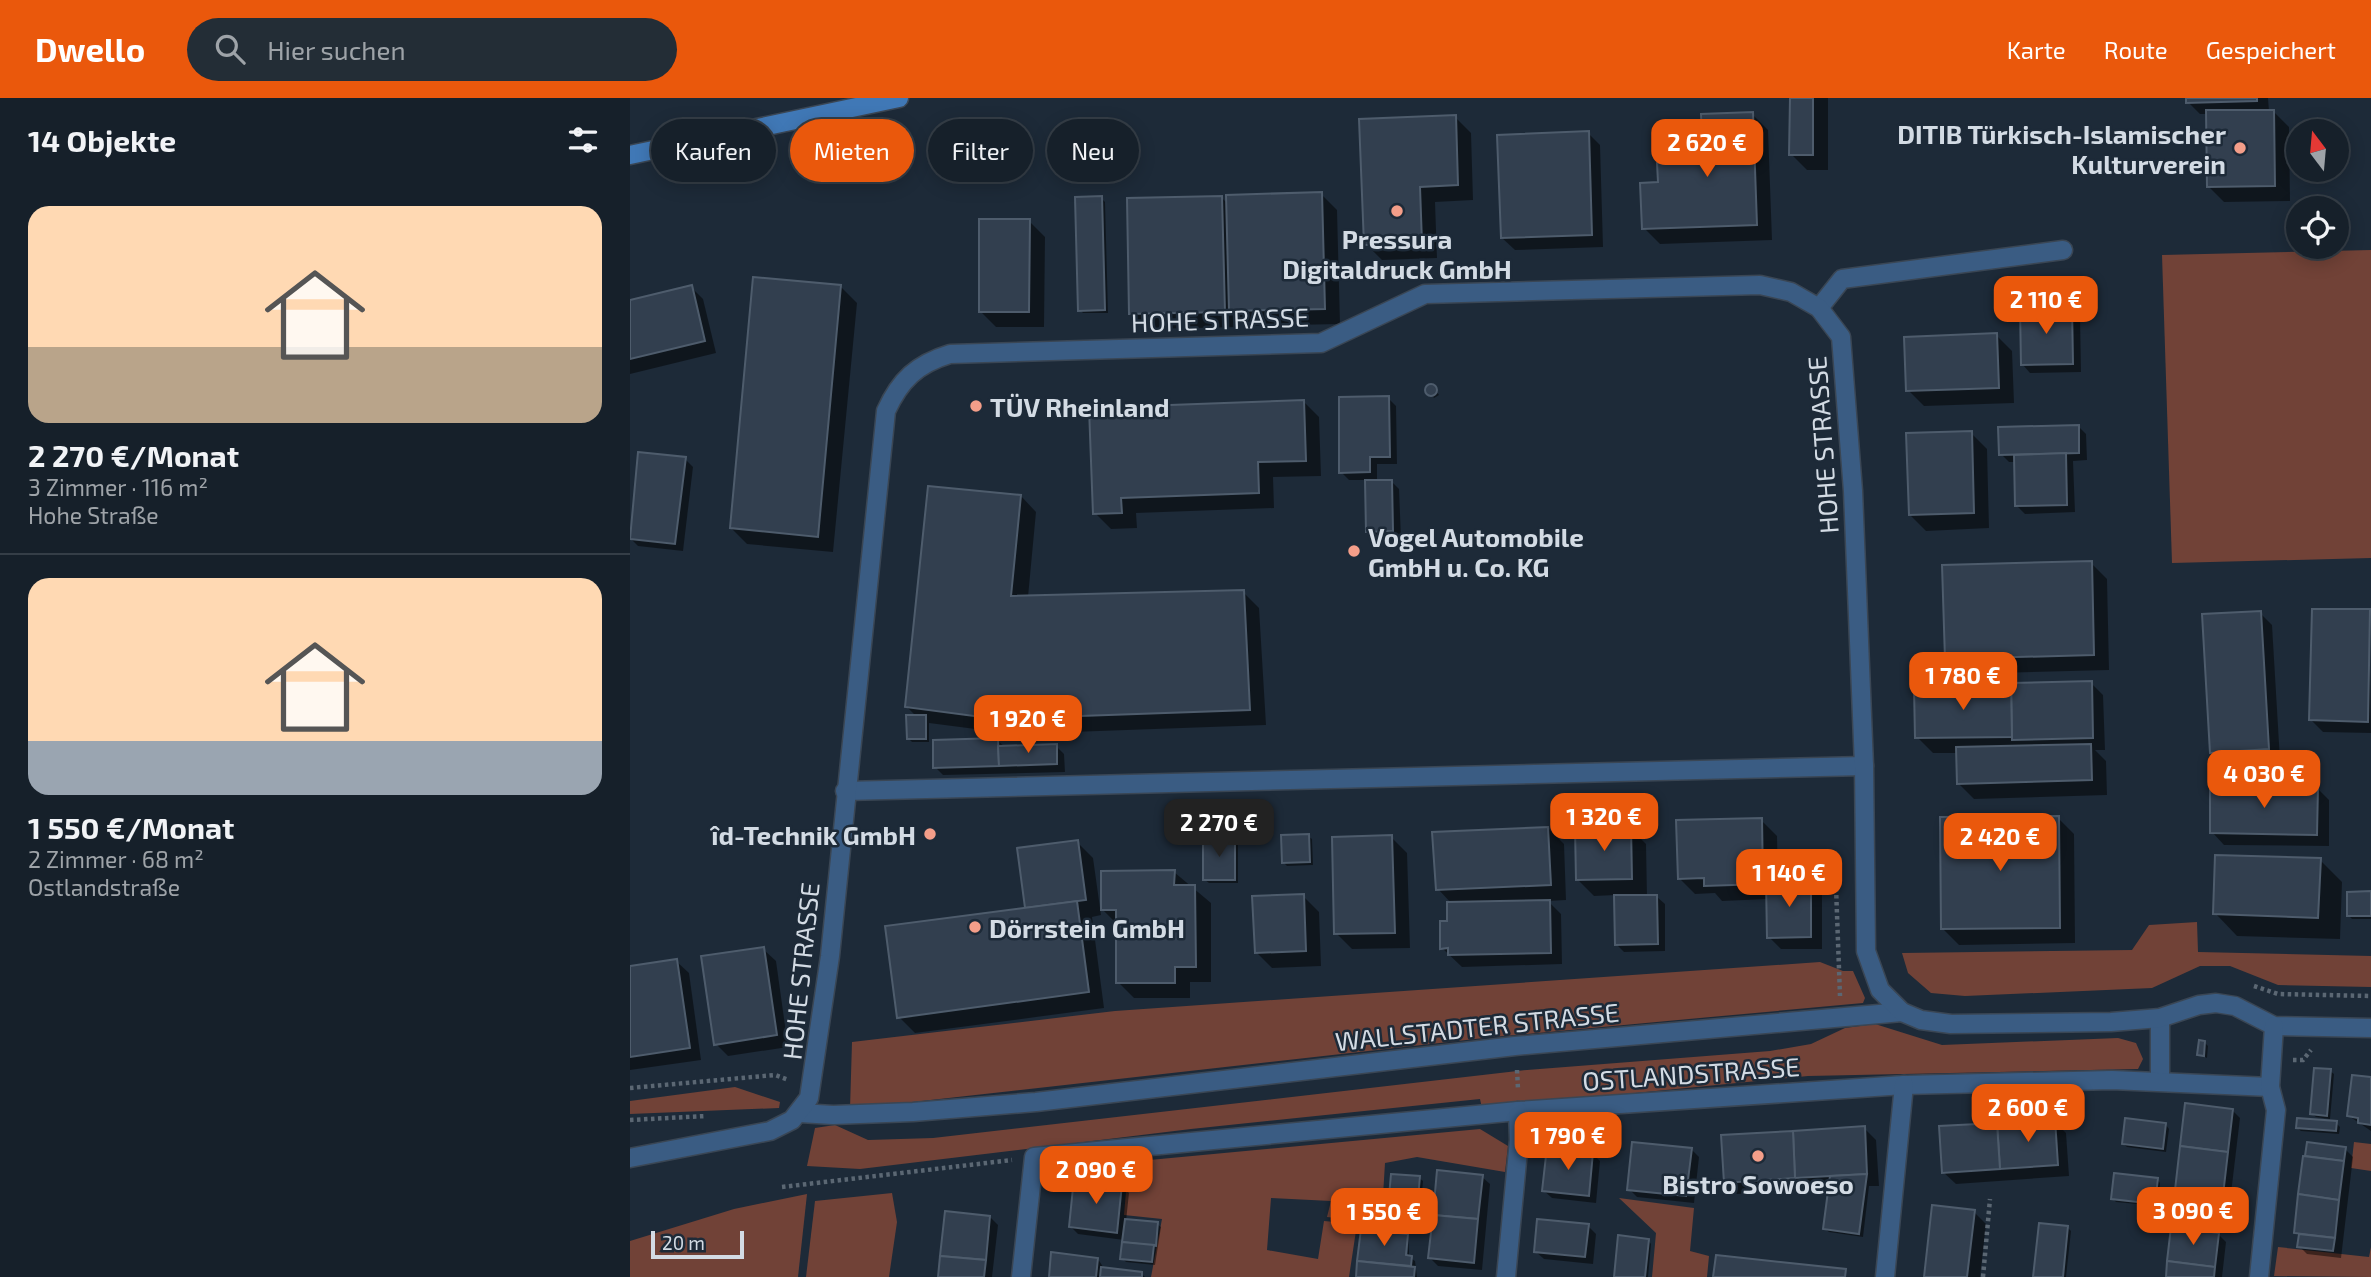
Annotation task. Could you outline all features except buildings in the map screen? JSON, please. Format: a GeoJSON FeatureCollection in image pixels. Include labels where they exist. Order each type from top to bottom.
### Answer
{"type":"FeatureCollection","features":[{"type":"Feature","properties":{"kind":"main road"},"geometry":{"type":"LineString","coordinates":[[630,155],[899,98]]}},
{"type":"Feature","properties":{"kind":"street"},"geometry":{"type":"LineString","coordinates":[[1819,308],[1842,279],[2063,250]]}},
{"type":"Feature","properties":{"kind":"street","name":"HOHE STRASSE"},"geometry":{"type":"LineString","coordinates":[[800,1113],[812,1089],[830,956],[886,411],[895,391],[911,373],[927,361],[950,354],[1321,343],[1425,294],[1760,285],[1791,292],[1819,308],[1840,337],[1853,491],[1864,766],[1866,951],[1880,990],[1902,1012]]}},
{"type":"Feature","properties":{"kind":"street"},"geometry":{"type":"LineString","coordinates":[[845,791],[1864,766]]}},
{"type":"Feature","properties":{"kind":"street","name":"WALLSTADTER STRASSE"},"geometry":{"type":"LineString","coordinates":[[800,1113],[834,1115],[913,1112],[1036,1101],[1515,1046],[1902,1012],[1921,1020],[1951,1024],[2111,1022],[2160,1018],[2199,1004],[2216,1003],[2235,1006],[2274,1026]]}},
{"type":"Feature","properties":{"kind":"street"},"geometry":{"type":"LineString","coordinates":[[2160,1018],[2160,1081]]}},
{"type":"Feature","properties":{"kind":"street"},"geometry":{"type":"LineString","coordinates":[[2259,1277],[2276,1110],[2270,1087],[2274,1026],[2371,1028]]}},
{"type":"Feature","properties":{"kind":"street","name":"OSTLANDSTRASSE"},"geometry":{"type":"LineString","coordinates":[[1034,1157],[1518,1111],[1904,1085],[2160,1081],[2270,1087]]}},
{"type":"Feature","properties":{"kind":"street"},"geometry":{"type":"LineString","coordinates":[[1885,1277],[1904,1085]]}},
{"type":"Feature","properties":{"kind":"street"},"geometry":{"type":"LineString","coordinates":[[1506,1277],[1519,1140],[1518,1111]]}},
{"type":"Feature","properties":{"kind":"street"},"geometry":{"type":"LineString","coordinates":[[630,1158],[771,1131],[800,1113]]}},
{"type":"Feature","properties":{"kind":"street"},"geometry":{"type":"LineString","coordinates":[[1021,1277],[1034,1157]]}},
{"type":"Feature","properties":{"kind":"path"},"geometry":{"type":"LineString","coordinates":[[1835,860],[1841,1017]]}},
{"type":"Feature","properties":{"kind":"path"},"geometry":{"type":"LineString","coordinates":[[2272,1059],[2303,1060],[2312,1049],[2320,1046]]}},
{"type":"Feature","properties":{"kind":"path"},"geometry":{"type":"LineString","coordinates":[[630,1088],[775,1075],[812,1089]]}},
{"type":"Feature","properties":{"kind":"path"},"geometry":{"type":"LineString","coordinates":[[782,1187],[1034,1157]]}},
{"type":"Feature","properties":{"kind":"path"},"geometry":{"type":"LineString","coordinates":[[1983,1277],[1990,1199]]}},
{"type":"Feature","properties":{"kind":"shaded area"},"geometry":{"type":"Polygon","coordinates":[[[2371,250],[2371,558],[2172,563],[2162,255],[2286,252],[2286,259],[2349,259],[2349,251],[2371,250]]]}},
{"type":"Feature","properties":{"kind":"shaded area"},"geometry":{"type":"Polygon","coordinates":[[[2197,922],[2198,952],[2371,956],[2371,987],[2278,985],[2230,966],[2200,966],[2152,988],[1965,996],[1931,993],[1908,973],[1902,953],[2132,950],[2149,925],[2197,922]]]}},
{"type":"Feature","properties":{"kind":"shaded area"},"geometry":{"type":"Polygon","coordinates":[[[1820,962],[1843,971],[1853,971],[1865,998],[1863,1003],[1493,1037],[850,1109],[852,1042],[1115,1011],[1820,962]]]}},
{"type":"Feature","properties":{"kind":"shaded area"},"geometry":{"type":"Polygon","coordinates":[[[1875,1024],[1942,1045],[2118,1038],[2136,1043],[2143,1059],[2138,1069],[1808,1076],[1482,1108],[1480,1099],[1191,1129],[860,1169],[807,1166],[815,1128],[835,1125],[868,1140],[933,1138],[1527,1070],[1770,1051],[1811,1044],[1845,1028],[1875,1024]]]}},
{"type":"Feature","properties":{"kind":"shaded area"},"geometry":{"type":"Polygon","coordinates":[[[735,1087],[780,1102],[779,1108],[630,1114],[630,1101],[735,1087]]]}},
{"type":"Feature","properties":{"kind":"shaded area"},"geometry":{"type":"Polygon","coordinates":[[[1480,1129],[1508,1146],[1505,1172],[1417,1157],[1385,1163],[1382,1212],[1422,1214],[1419,1227],[1327,1217],[1331,1201],[1271,1198],[1267,1250],[1318,1259],[1324,1221],[1357,1224],[1349,1277],[1151,1277],[1162,1219],[1124,1215],[1127,1180],[1074,1174],[1075,1167],[1480,1129]]]}},
{"type":"Feature","properties":{"kind":"shaded area"},"geometry":{"type":"Polygon","coordinates":[[[2354,1142],[2371,1144],[2371,1171],[2351,1168],[2354,1142]]]}},
{"type":"Feature","properties":{"kind":"shaded area"},"geometry":{"type":"Polygon","coordinates":[[[892,1193],[897,1222],[889,1277],[806,1277],[815,1201],[892,1193]]]}},
{"type":"Feature","properties":{"kind":"shaded area"},"geometry":{"type":"Polygon","coordinates":[[[807,1194],[798,1277],[630,1277],[630,1241],[734,1209],[807,1194]]]}},
{"type":"Feature","properties":{"kind":"shaded area"},"geometry":{"type":"Polygon","coordinates":[[[1619,1198],[1694,1208],[1690,1251],[1709,1256],[1707,1277],[1652,1277],[1656,1233],[1619,1198]]]}},
{"type":"Feature","properties":{"kind":"shaded area"},"geometry":{"type":"Polygon","coordinates":[[[2278,1247],[2369,1257],[2371,1247],[2371,1277],[2274,1276],[2278,1247]]]}},
{"type":"Feature","properties":{"kind":"place","name":"DITIB Türkisch-Islamischer Kulturverein"},"geometry":{"type":"Point","coordinates":[2240,148]}},
{"type":"Feature","properties":{"kind":"place","name":"Pressura Digitaldruck GmbH"},"geometry":{"type":"Point","coordinates":[1397,211]}},
{"type":"Feature","properties":{"kind":"place","name":"TÜV Rheinland"},"geometry":{"type":"Point","coordinates":[976,406]}},
{"type":"Feature","properties":{"kind":"place","name":"Vogel Automobile GmbH u. Co. KG"},"geometry":{"type":"Point","coordinates":[1354,551]}},
{"type":"Feature","properties":{"kind":"place","name":"îd-Technik GmbH"},"geometry":{"type":"Point","coordinates":[930,834]}},
{"type":"Feature","properties":{"kind":"place","name":"Dörrstein GmbH"},"geometry":{"type":"Point","coordinates":[975,927]}},
{"type":"Feature","properties":{"kind":"place","name":"Bistro Sowoeso"},"geometry":{"type":"Point","coordinates":[1758,1156]}}]}
